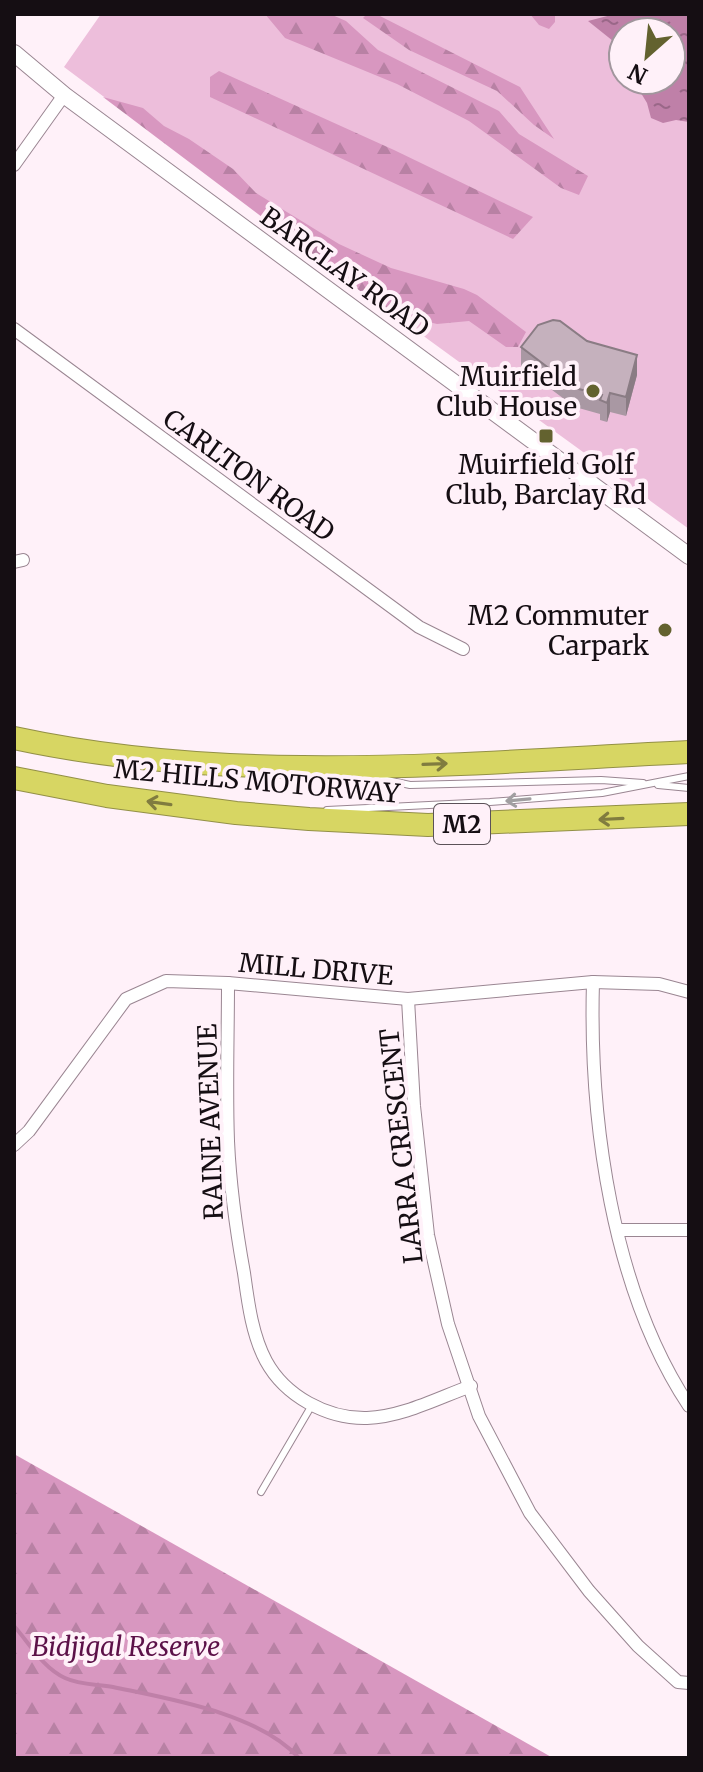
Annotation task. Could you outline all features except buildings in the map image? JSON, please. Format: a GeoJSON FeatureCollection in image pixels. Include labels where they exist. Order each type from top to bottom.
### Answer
{"type":"FeatureCollection","features":[{"type":"Feature","properties":{"kind":"highway","name":"M2 HILLS MOTORWAY"},"geometry":{"type":"LineString","coordinates":[[14,738],[154,759],[229,766],[329,768],[689,752]]}},
{"type":"Feature","properties":{"kind":"highway","name":"M2 HILLS MOTORWAY"},"geometry":{"type":"LineString","coordinates":[[14,778],[107,796],[236,813],[428,825],[689,814]]}},
{"type":"Feature","properties":{"kind":"main road","name":"BARCLAY ROAD"},"geometry":{"type":"LineString","coordinates":[[14,53],[64,95],[689,556]]}},
{"type":"Feature","properties":{"kind":"street"},"geometry":{"type":"LineString","coordinates":[[14,165],[64,95]]}},
{"type":"Feature","properties":{"kind":"street","name":"CARLTON ROAD"},"geometry":{"type":"LineString","coordinates":[[14,329],[419,627],[463,649]]}},
{"type":"Feature","properties":{"kind":"street","name":"MILL DRIVE"},"geometry":{"type":"LineString","coordinates":[[14,1145],[29,1131],[126,999],[166,981],[228,983],[408,999],[593,982],[659,984],[689,992]]}},
{"type":"Feature","properties":{"kind":"street"},"geometry":{"type":"LineString","coordinates":[[593,982],[591,1034],[603,1155],[628,1281],[667,1373],[689,1406]]}},
{"type":"Feature","properties":{"kind":"street","name":"RAINE AVENUE"},"geometry":{"type":"LineString","coordinates":[[228,983],[230,1181],[248,1300],[256,1335],[267,1362],[285,1385],[312,1405],[349,1417],[381,1417],[471,1386]]}},
{"type":"Feature","properties":{"kind":"street","name":"LARRA CRESCENT"},"geometry":{"type":"LineString","coordinates":[[408,999],[414,1106],[428,1235],[443,1306],[479,1416],[530,1513],[589,1591],[638,1646],[678,1682],[689,1683]]}},
{"type":"Feature","properties":{"kind":"street"},"geometry":{"type":"LineString","coordinates":[[618,1230],[689,1230]]}},
{"type":"Feature","properties":{"kind":"lane","name":"M2"},"geometry":{"type":"LineString","coordinates":[[329,768],[410,785],[601,780],[689,788]]}},
{"type":"Feature","properties":{"kind":"lane","name":"M2"},"geometry":{"type":"LineString","coordinates":[[236,813],[490,802],[602,793],[689,776]]}},
{"type":"Feature","properties":{"kind":"lane"},"geometry":{"type":"LineString","coordinates":[[261,1492],[312,1405]]}},
{"type":"Feature","properties":{"kind":"shaded area"},"geometry":{"type":"Polygon","coordinates":[[[101,14],[689,14],[689,529],[429,340],[64,67],[101,14]]]}},
{"type":"Feature","properties":{"kind":"green space"},"geometry":{"type":"Polygon","coordinates":[[[265,14],[330,14],[346,21],[378,50],[499,111],[519,134],[588,176],[579,195],[561,188],[469,121],[397,84],[285,38],[265,14]]]}},
{"type":"Feature","properties":{"kind":"green space"},"geometry":{"type":"Polygon","coordinates":[[[367,14],[376,14],[520,87],[554,139],[497,91],[409,50],[363,18],[367,14]]]}},
{"type":"Feature","properties":{"kind":"green space"},"geometry":{"type":"Polygon","coordinates":[[[530,14],[555,14],[555,22],[549,29],[539,25],[530,14]]]}},
{"type":"Feature","properties":{"kind":"green space"},"geometry":{"type":"Polygon","coordinates":[[[219,71],[533,217],[513,239],[210,97],[210,77],[219,71]]]}},
{"type":"Feature","properties":{"kind":"green space"},"geometry":{"type":"Polygon","coordinates":[[[103,97],[143,108],[164,126],[233,169],[256,193],[339,244],[391,268],[477,295],[526,332],[518,347],[506,347],[469,321],[437,324],[388,312],[103,97]]]}},
{"type":"Feature","properties":{"kind":"green space","name":"Bidjigal Reserve"},"geometry":{"type":"Polygon","coordinates":[[[14,1454],[553,1758],[14,1758],[14,1454]]]}},
{"type":"Feature","properties":{"kind":"water"},"geometry":{"type":"Polygon","coordinates":[[[689,14],[689,122],[676,120],[663,123],[651,118],[643,96],[687,96],[687,16],[607,16],[689,14]]]}},
{"type":"Feature","properties":{"kind":"water"},"geometry":{"type":"Polygon","coordinates":[[[607,16],[607,36],[588,21],[607,16]]]}},
{"type":"Feature","properties":{"kind":"waterway"},"geometry":{"type":"LineString","coordinates":[[14,1626],[43,1662],[65,1678],[212,1710],[261,1730],[299,1758]]}},
{"type":"Feature","properties":{"kind":"place","name":"Muirfield Club House"},"geometry":{"type":"Point","coordinates":[593,391]}},
{"type":"Feature","properties":{"kind":"place","name":"Muirfield Golf Club, Barclay Rd"},"geometry":{"type":"Point","coordinates":[546,436]}},
{"type":"Feature","properties":{"kind":"place","name":"M2 Commuter Carpark"},"geometry":{"type":"Point","coordinates":[665,630]}}]}
